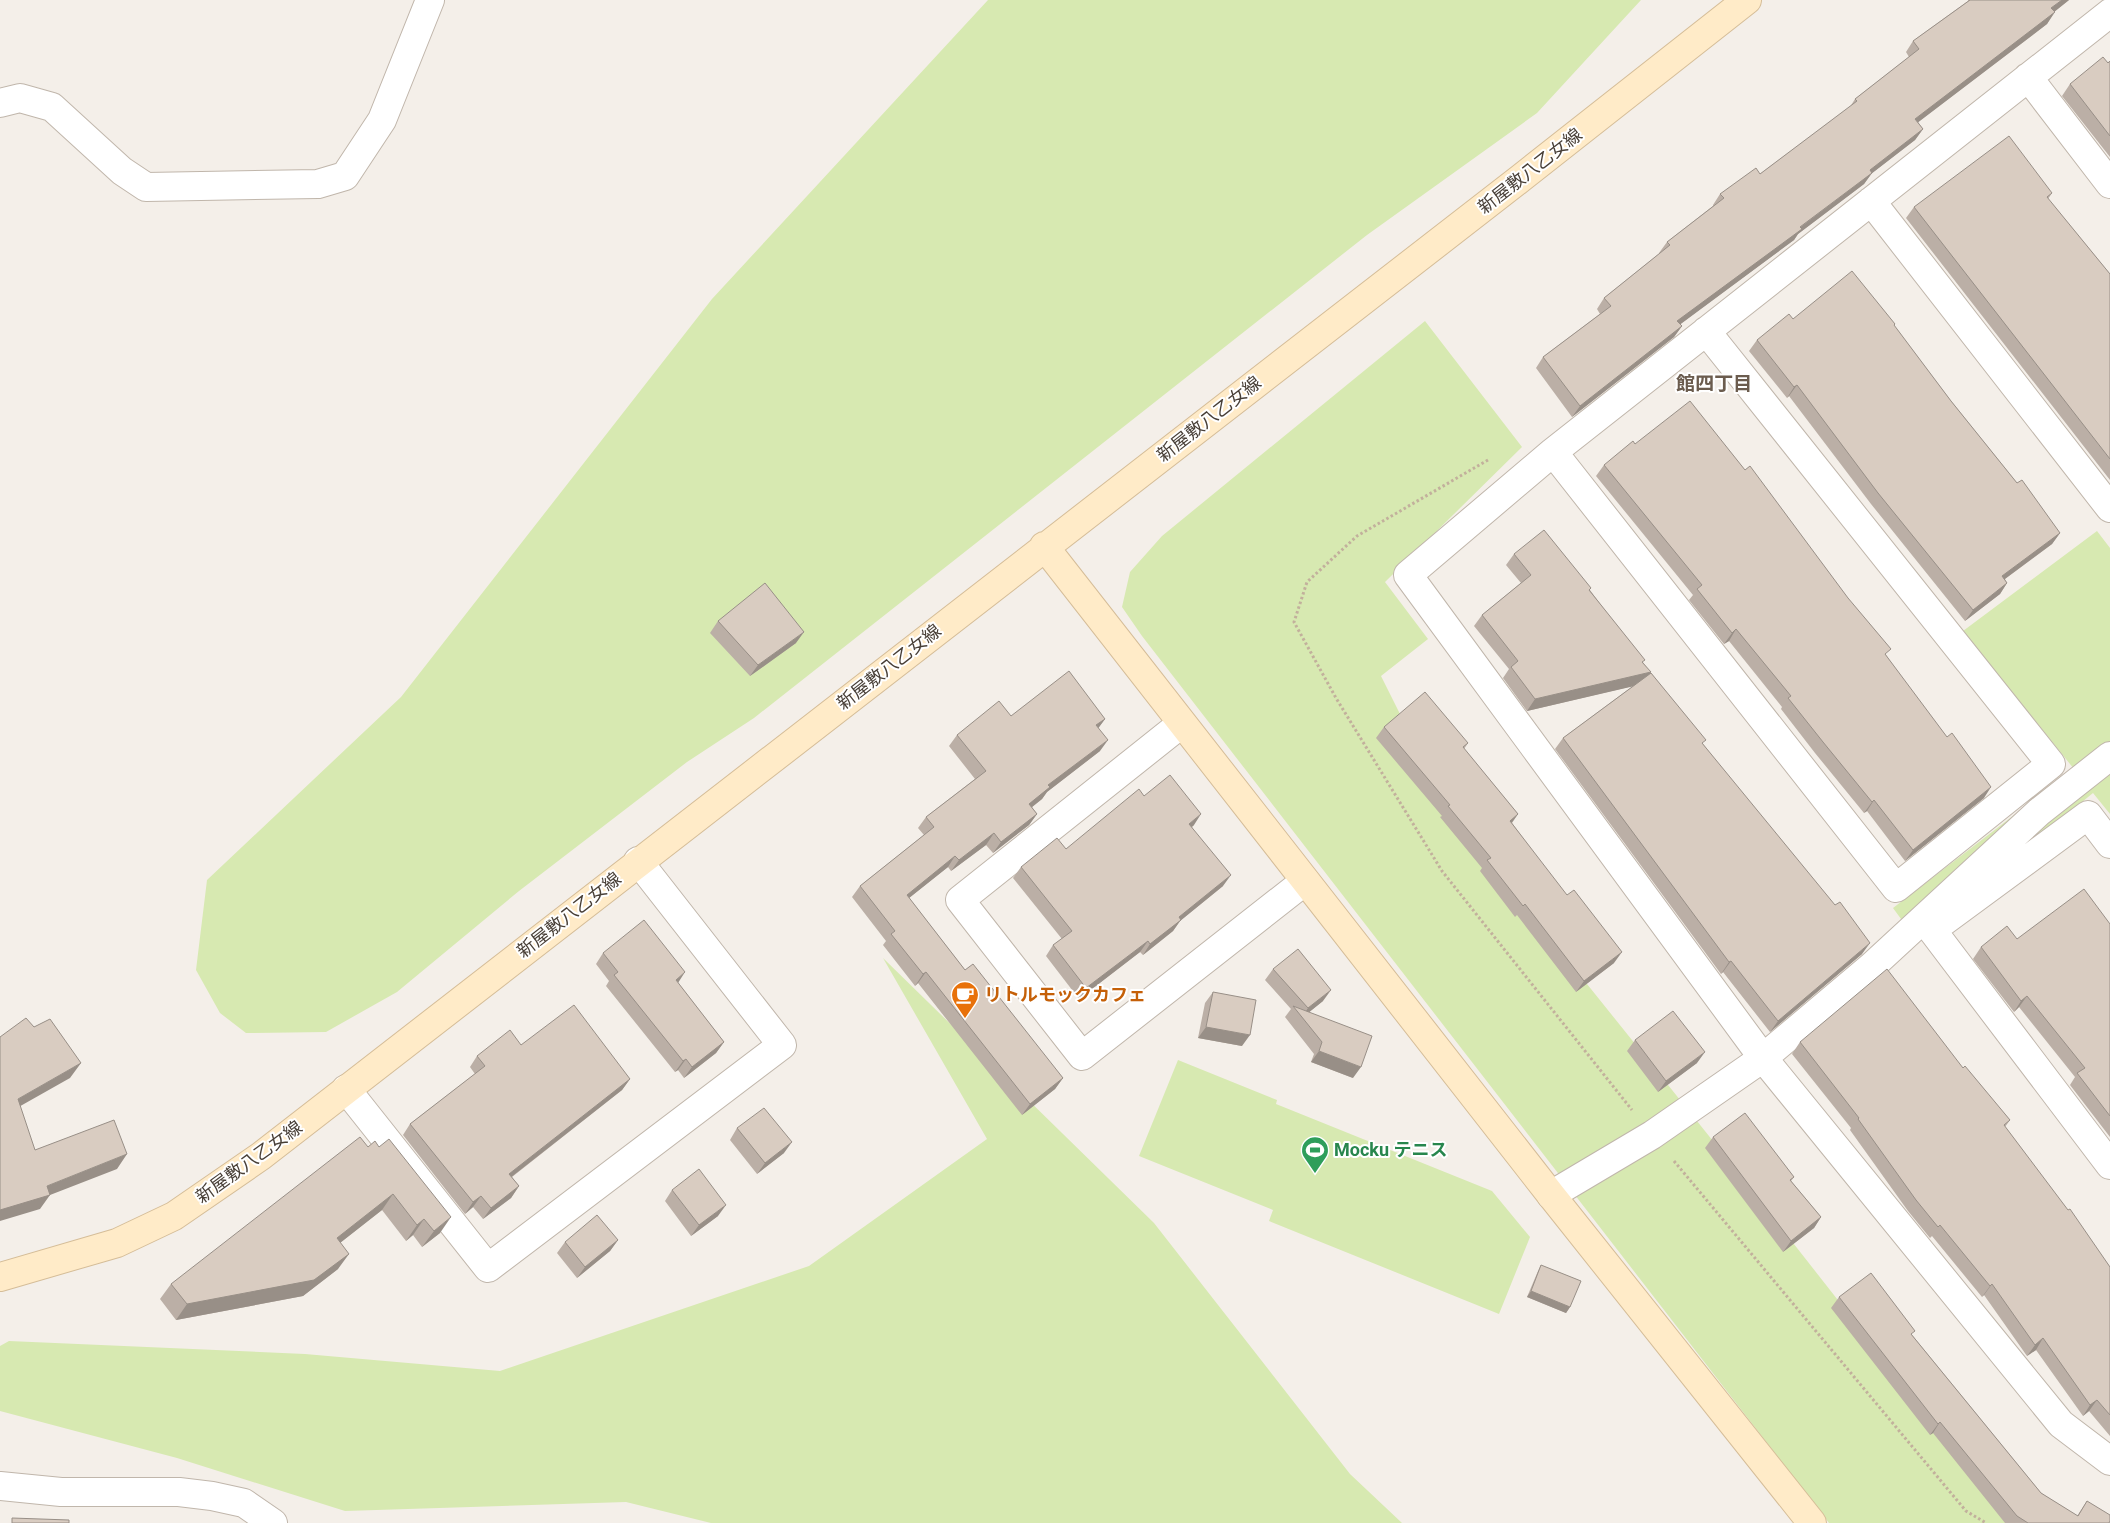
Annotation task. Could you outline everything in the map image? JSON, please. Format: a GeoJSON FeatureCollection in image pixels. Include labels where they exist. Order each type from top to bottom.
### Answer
{"type":"FeatureCollection","features":[{"type":"Feature","properties":{"kind":"street"},"geometry":{"type":"LineString","coordinates":[[0,103],[20,98],[52,107],[122,171],[146,187],[318,184],[345,176],[382,120],[430,0]]}},
{"type":"Feature","properties":{"kind":"street","name":"新屋敷八乙女線"},"geometry":{"type":"LineString","coordinates":[[0,1277],[117,1243],[174,1216],[261,1156],[638,861],[1521,178],[1747,0]]}},
{"type":"Feature","properties":{"kind":"street"},"geometry":{"type":"LineString","coordinates":[[2110,13],[1553,452],[1408,575],[1763,1058],[2061,1424],[2110,1461]]}},
{"type":"Feature","properties":{"kind":"street"},"geometry":{"type":"LineString","coordinates":[[2028,77],[2110,184]]}},
{"type":"Feature","properties":{"kind":"street"},"geometry":{"type":"LineString","coordinates":[[1871,201],[2110,508]]}},
{"type":"Feature","properties":{"kind":"street"},"geometry":{"type":"LineString","coordinates":[[1553,452],[1896,888],[2051,764],[1706,331]]}},
{"type":"Feature","properties":{"kind":"street"},"geometry":{"type":"LineString","coordinates":[[1044,546],[1550,1195],[1812,1523]]}},
{"type":"Feature","properties":{"kind":"street"},"geometry":{"type":"LineString","coordinates":[[1181,724],[960,900],[1082,1056],[1305,881]]}},
{"type":"Feature","properties":{"kind":"street"},"geometry":{"type":"LineString","coordinates":[[1550,1195],[1652,1135],[1763,1058],[1870,967],[2039,812],[2110,756]]}},
{"type":"Feature","properties":{"kind":"street"},"geometry":{"type":"LineString","coordinates":[[2110,844],[2088,815],[1932,930],[2110,1165]]}},
{"type":"Feature","properties":{"kind":"street"},"geometry":{"type":"LineString","coordinates":[[346,1089],[488,1268],[782,1044],[638,861]]}},
{"type":"Feature","properties":{"kind":"street"},"geometry":{"type":"LineString","coordinates":[[0,1486],[61,1492],[179,1492],[212,1496],[244,1503],[273,1523]]}},
{"type":"Feature","properties":{"kind":"path"},"geometry":{"type":"LineString","coordinates":[[1492,458],[1357,536],[1307,582],[1294,622],[1336,698],[1442,871],[1652,1135],[1966,1511],[1986,1523]]}},
{"type":"Feature","properties":{"kind":"green space"},"geometry":{"type":"Polygon","coordinates":[[[988,0],[1641,0],[1537,113],[1367,235],[754,718],[687,762],[519,891],[397,992],[326,1032],[246,1033],[220,1013],[196,970],[207,880],[401,697],[712,299],[988,0]]]}},
{"type":"Feature","properties":{"kind":"green space"},"geometry":{"type":"Polygon","coordinates":[[[1425,321],[1522,447],[1385,582],[1428,639],[1381,676],[1449,812],[1717,1146],[1983,1485],[2047,1523],[1829,1523],[1142,636],[1122,607],[1130,572],[1162,536],[1425,321]]]}},
{"type":"Feature","properties":{"kind":"green space"},"geometry":{"type":"Polygon","coordinates":[[[2097,531],[2110,548],[2110,814],[2093,793],[1915,938],[1893,908],[2074,769],[1963,631],[2097,531]]]}},
{"type":"Feature","properties":{"kind":"green space"},"geometry":{"type":"Polygon","coordinates":[[[883,958],[1154,1223],[1350,1474],[1402,1523],[711,1523],[626,1502],[345,1511],[177,1458],[0,1411],[0,1346],[9,1341],[305,1354],[500,1371],[809,1266],[987,1139],[883,958]]]}},
{"type":"Feature","properties":{"kind":"green space","name":"Mocku テニス"},"geometry":{"type":"Polygon","coordinates":[[[1178,1060],[1277,1100],[1276,1104],[1492,1191],[1530,1237],[1499,1314],[1269,1221],[1273,1210],[1139,1156],[1178,1060]]]}},
{"type":"Feature","properties":{"kind":"building"},"geometry":{"type":"Polygon","coordinates":[[[1970,0],[2062,0],[2051,8],[2055,12],[1915,119],[1923,129],[1870,170],[1872,173],[1800,227],[1802,229],[1677,321],[1682,326],[1580,406],[1543,357],[1611,306],[1604,298],[1670,245],[1667,242],[1724,198],[1720,194],[1756,168],[1760,174],[1857,101],[1855,99],[1919,49],[1913,41],[1970,0]]]}},
{"type":"Feature","properties":{"kind":"building"},"geometry":{"type":"Polygon","coordinates":[[[2103,57],[2108,63],[2110,61],[2110,136],[2070,84],[2103,57]]]}},
{"type":"Feature","properties":{"kind":"building"},"geometry":{"type":"Polygon","coordinates":[[[2009,136],[2052,193],[2047,197],[2110,274],[2110,459],[1914,207],[2009,136]]]}},
{"type":"Feature","properties":{"kind":"building"},"geometry":{"type":"Polygon","coordinates":[[[1852,271],[1895,324],[1951,401],[2017,483],[2022,480],[2060,533],[2002,576],[2007,583],[1973,610],[1878,493],[1797,385],[1794,387],[1757,340],[1789,314],[1793,319],[1852,271]]]}},
{"type":"Feature","properties":{"kind":"building"},"geometry":{"type":"Polygon","coordinates":[[[1690,401],[1745,470],[1750,466],[1848,598],[1891,649],[1885,654],[1947,737],[1952,733],[1991,787],[1913,850],[1874,800],[1872,802],[1823,742],[1788,698],[1791,696],[1736,629],[1732,633],[1697,589],[1702,585],[1604,465],[1633,441],[1635,444],[1690,401]]]}},
{"type":"Feature","properties":{"kind":"building"},"geometry":{"type":"Polygon","coordinates":[[[1544,530],[1591,588],[1589,590],[1645,660],[1642,662],[1651,672],[1535,699],[1511,667],[1518,661],[1482,615],[1531,575],[1514,554],[1544,530]]]}},
{"type":"Feature","properties":{"kind":"building"},"geometry":{"type":"Polygon","coordinates":[[[765,583],[804,632],[758,665],[718,621],[765,583]]]}},
{"type":"Feature","properties":{"kind":"building"},"geometry":{"type":"Polygon","coordinates":[[[1069,671],[1105,719],[1096,725],[1108,740],[1048,785],[1050,787],[1029,804],[1037,814],[1001,842],[994,833],[959,860],[955,856],[907,895],[965,970],[973,964],[1063,1078],[1030,1104],[926,972],[923,974],[891,934],[895,931],[860,886],[934,827],[926,817],[986,771],[957,735],[999,701],[1011,716],[1069,671]]]}},
{"type":"Feature","properties":{"kind":"building"},"geometry":{"type":"Polygon","coordinates":[[[1651,673],[1706,740],[1702,743],[1835,905],[1840,902],[1870,943],[1778,1021],[1731,961],[1729,962],[1563,738],[1651,673]]]}},
{"type":"Feature","properties":{"kind":"building"},"geometry":{"type":"Polygon","coordinates":[[[1425,692],[1468,743],[1463,747],[1518,814],[1510,821],[1567,895],[1574,890],[1622,952],[1584,981],[1525,904],[1523,906],[1487,860],[1491,858],[1448,806],[1450,805],[1384,727],[1425,692]]]}},
{"type":"Feature","properties":{"kind":"building"},"geometry":{"type":"Polygon","coordinates":[[[1170,775],[1201,814],[1189,824],[1231,875],[1179,917],[1181,920],[1150,944],[1148,941],[1086,988],[1053,945],[1072,931],[1021,867],[1057,838],[1066,849],[1139,789],[1144,796],[1170,775]]]}},
{"type":"Feature","properties":{"kind":"building"},"geometry":{"type":"Polygon","coordinates":[[[2084,889],[2110,924],[2110,1116],[2077,1073],[2085,1068],[2027,996],[2021,1001],[1981,947],[2007,926],[2017,939],[2084,889]]]}},
{"type":"Feature","properties":{"kind":"building"},"geometry":{"type":"Polygon","coordinates":[[[644,920],[685,972],[676,980],[724,1042],[692,1067],[686,1059],[683,1061],[614,975],[618,972],[603,953],[644,920]]]}},
{"type":"Feature","properties":{"kind":"building"},"geometry":{"type":"Polygon","coordinates":[[[1298,949],[1331,990],[1308,1008],[1273,969],[1298,949]]]}},
{"type":"Feature","properties":{"kind":"building"},"geometry":{"type":"Polygon","coordinates":[[[1887,969],[1963,1068],[1965,1066],[2010,1120],[2004,1125],[2068,1210],[2070,1209],[2110,1267],[2110,1415],[2097,1400],[2090,1405],[2043,1338],[2035,1345],[1992,1284],[1990,1286],[1940,1225],[1938,1227],[1916,1200],[1859,1118],[1800,1042],[1887,969]]]}},
{"type":"Feature","properties":{"kind":"building"},"geometry":{"type":"Polygon","coordinates":[[[1213,992],[1256,1000],[1250,1035],[1206,1027],[1213,992]]]}},
{"type":"Feature","properties":{"kind":"building"},"geometry":{"type":"Polygon","coordinates":[[[574,1005],[630,1079],[509,1174],[519,1186],[491,1208],[481,1196],[473,1202],[410,1124],[485,1066],[477,1056],[510,1030],[521,1045],[574,1005]]]}},
{"type":"Feature","properties":{"kind":"building"},"geometry":{"type":"Polygon","coordinates":[[[1293,1006],[1372,1036],[1361,1067],[1319,1051],[1322,1042],[1293,1006]]]}},
{"type":"Feature","properties":{"kind":"building"},"geometry":{"type":"Polygon","coordinates":[[[1673,1011],[1705,1052],[1666,1081],[1635,1040],[1673,1011]]]}},
{"type":"Feature","properties":{"kind":"building"},"geometry":{"type":"Polygon","coordinates":[[[26,1018],[34,1027],[50,1019],[81,1063],[18,1099],[35,1150],[114,1120],[127,1154],[47,1186],[50,1195],[0,1210],[0,1037],[26,1018]]]}},
{"type":"Feature","properties":{"kind":"building"},"geometry":{"type":"Polygon","coordinates":[[[764,1108],[792,1142],[765,1163],[737,1128],[764,1108]]]}},
{"type":"Feature","properties":{"kind":"building"},"geometry":{"type":"Polygon","coordinates":[[[1745,1113],[1794,1177],[1790,1180],[1821,1217],[1791,1241],[1713,1137],[1745,1113]]]}},
{"type":"Feature","properties":{"kind":"building"},"geometry":{"type":"Polygon","coordinates":[[[360,1137],[368,1147],[375,1141],[379,1147],[389,1139],[451,1217],[434,1231],[424,1219],[417,1225],[393,1194],[337,1238],[349,1254],[314,1280],[187,1304],[171,1284],[360,1137]]]}},
{"type":"Feature","properties":{"kind":"building"},"geometry":{"type":"Polygon","coordinates":[[[699,1169],[726,1205],[699,1225],[672,1190],[699,1169]]]}},
{"type":"Feature","properties":{"kind":"building"},"geometry":{"type":"Polygon","coordinates":[[[597,1215],[618,1240],[585,1267],[565,1242],[597,1215]]]}},
{"type":"Feature","properties":{"kind":"building"},"geometry":{"type":"Polygon","coordinates":[[[1541,1265],[1581,1281],[1570,1307],[1531,1291],[1541,1265]]]}},
{"type":"Feature","properties":{"kind":"building"},"geometry":{"type":"Polygon","coordinates":[[[1871,1273],[1915,1331],[1911,1334],[2041,1493],[2078,1516],[2087,1501],[2110,1515],[2109,1523],[2028,1523],[2017,1516],[1940,1422],[1938,1424],[1839,1297],[1871,1273]]]}},
{"type":"Feature","properties":{"kind":"building"},"geometry":{"type":"Polygon","coordinates":[[[12,1518],[69,1520],[69,1523],[12,1523],[12,1518]]]}},
{"type":"Feature","properties":{"kind":"place","name":"リトルモックカフェ"},"geometry":{"type":"Point","coordinates":[965,1019]}},
{"type":"Feature","properties":{"kind":"place","name":"Mocku テニス"},"geometry":{"type":"Point","coordinates":[1315,1174]}},
{"type":"Feature","properties":{"kind":"district","name":"館四丁目"},"geometry":{"type":"Point","coordinates":[1714,383]}}]}
